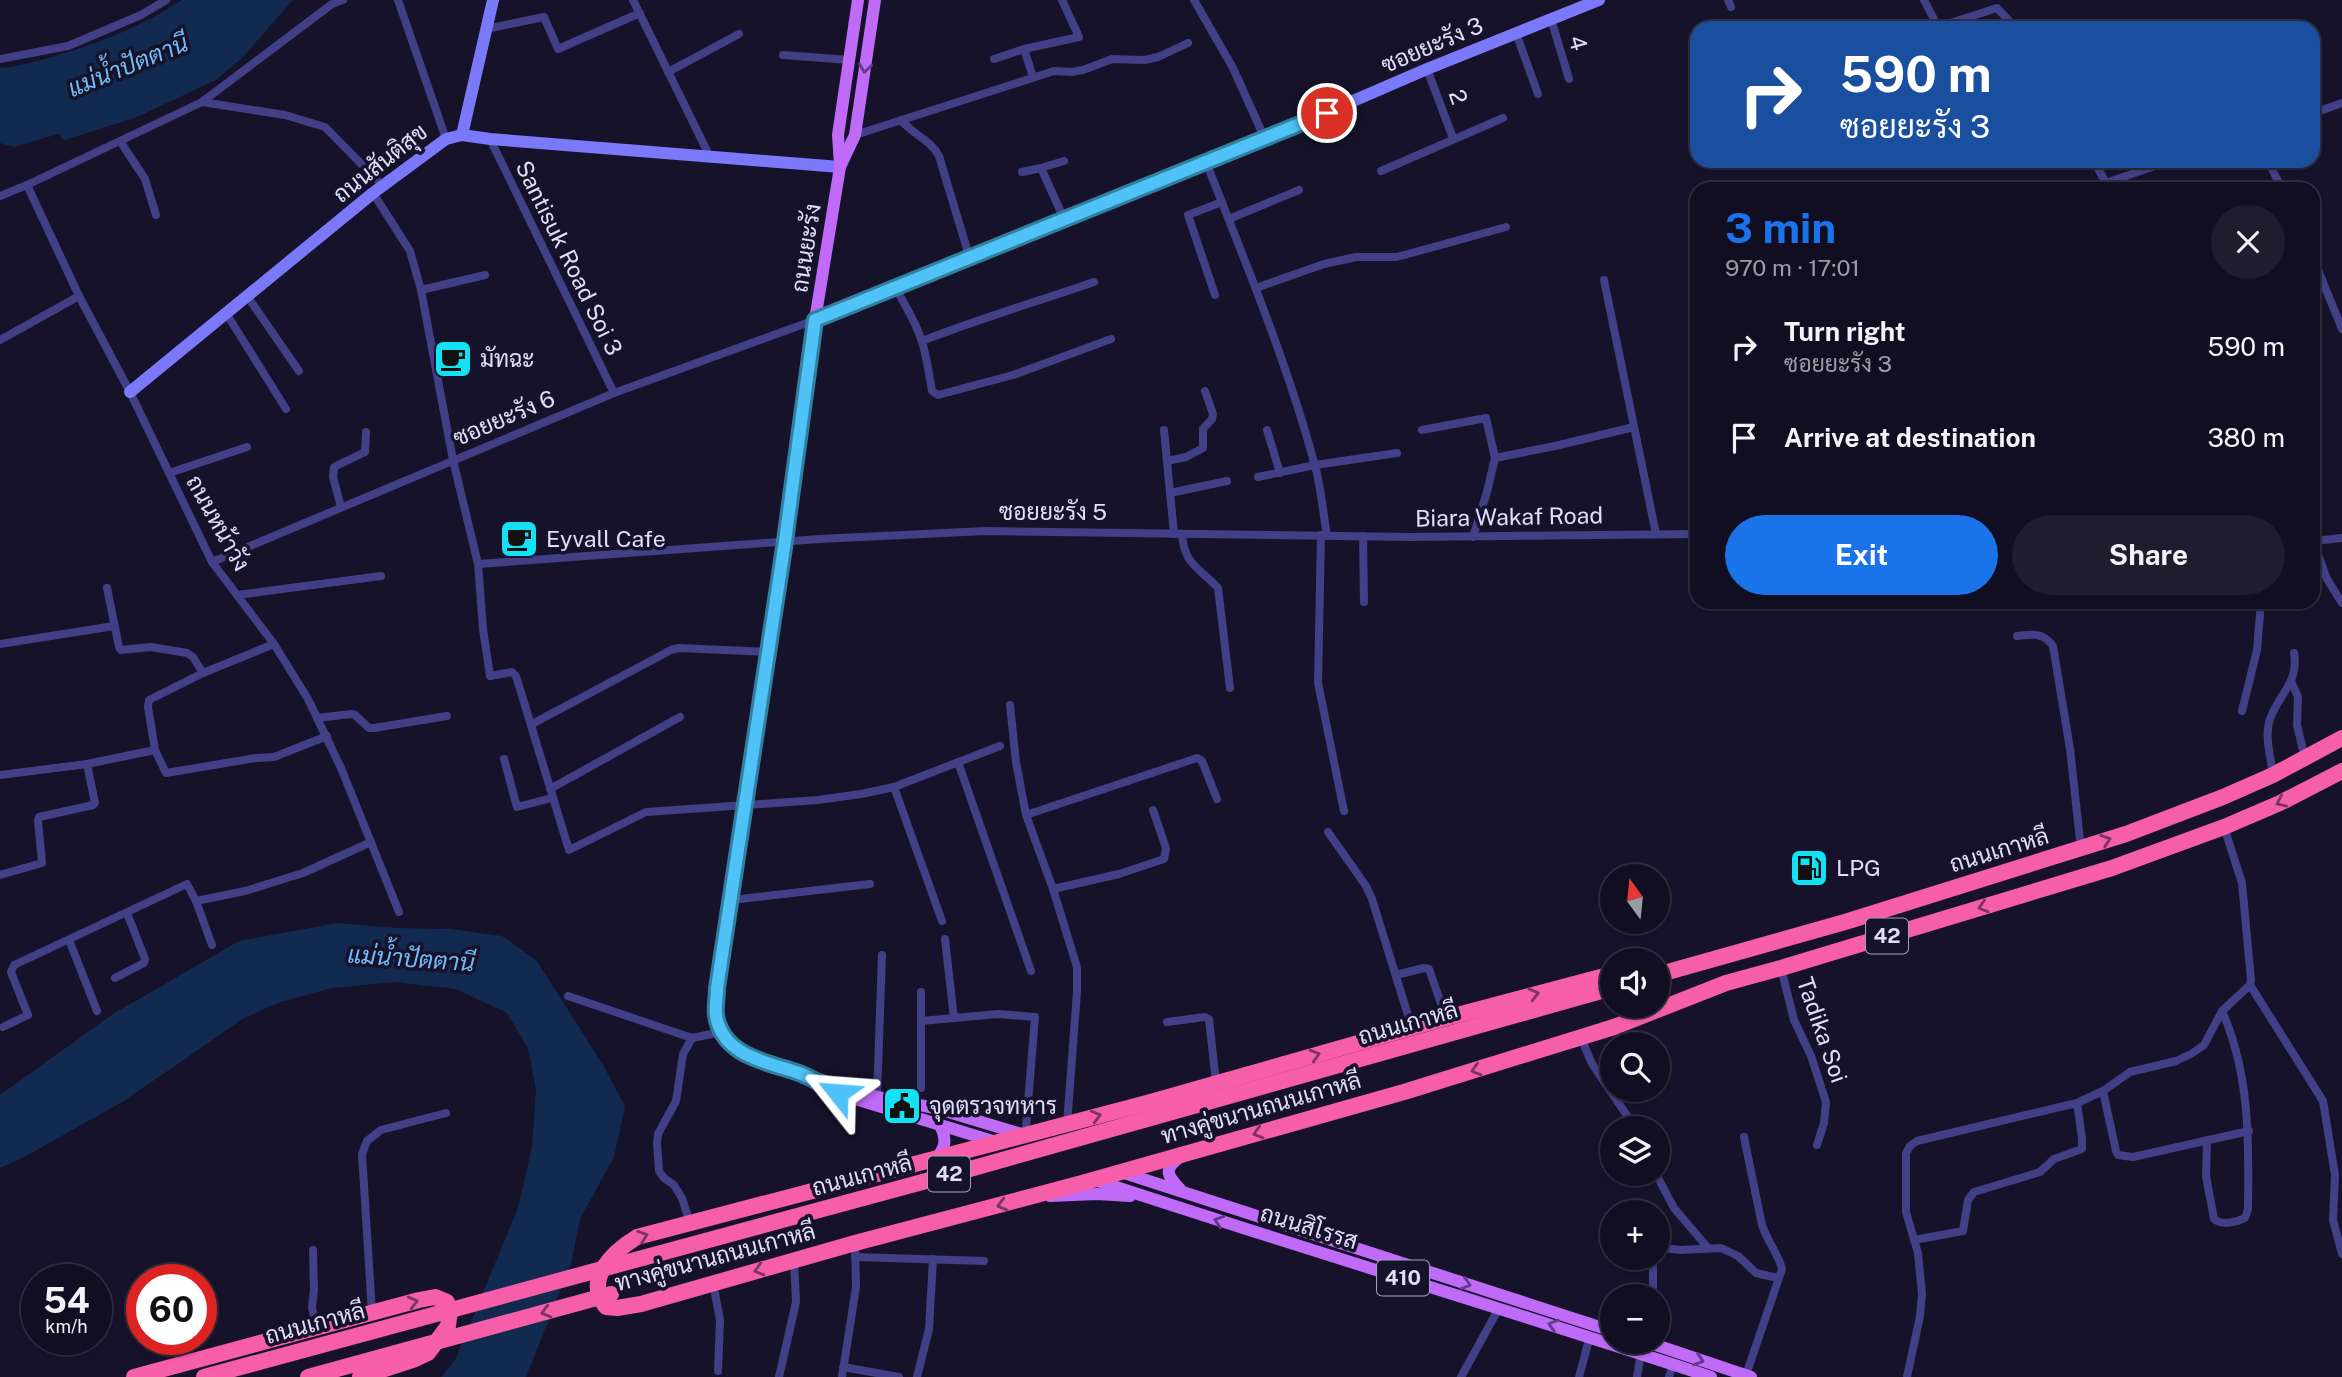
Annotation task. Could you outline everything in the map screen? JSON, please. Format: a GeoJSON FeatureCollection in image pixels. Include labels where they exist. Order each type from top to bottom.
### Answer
{"type":"FeatureCollection","features":[{"type":"Feature","properties":{"kind":"highway","name":"ถนนเกาหลี"},"geometry":{"type":"LineString","coordinates":[[1670,971],[1845,922],[2081,849],[2223,797],[2273,775],[2342,738]]}},
{"type":"Feature","properties":{"kind":"highway","name":"42"},"geometry":{"type":"LineString","coordinates":[[1781,968],[2112,868],[2224,827],[2280,803],[2342,771]]}},
{"type":"Feature","properties":{"kind":"highway"},"geometry":{"type":"LineString","coordinates":[[2041,861],[2048,887]]}},
{"type":"Feature","properties":{"kind":"highway","name":"42"},"geometry":{"type":"LineString","coordinates":[[1845,922],[1879,938]]}},
{"type":"Feature","properties":{"kind":"highway"},"geometry":{"type":"LineString","coordinates":[[1670,964],[1745,950]]}},
{"type":"Feature","properties":{"kind":"highway","name":"ทางคู่ขนานถนนเกาหลี"},"geometry":{"type":"LineString","coordinates":[[1600,977],[1067,1124],[1026,1132],[998,1143],[637,1237],[623,1246],[606,1263],[598,1284],[599,1298],[606,1307],[617,1308],[794,1260],[855,1250],[1185,1153],[1405,1092],[1615,1027],[1726,983],[1781,968]]}},
{"type":"Feature","properties":{"kind":"highway","name":"ถนนเกาหลี"},"geometry":{"type":"LineString","coordinates":[[204,1377],[1283,1082],[1600,991]]}},
{"type":"Feature","properties":{"kind":"highway"},"geometry":{"type":"LineString","coordinates":[[616,1265],[812,1201],[873,1184],[936,1159]]}},
{"type":"Feature","properties":{"kind":"highway"},"geometry":{"type":"LineString","coordinates":[[308,1377],[611,1294]]}},
{"type":"Feature","properties":{"kind":"highway"},"geometry":{"type":"LineString","coordinates":[[134,1377],[372,1312],[435,1297],[447,1302],[450,1311],[448,1326],[428,1353],[360,1377]]}},
{"type":"Feature","properties":{"kind":"main road","name":"ถนนยะรัง"},"geometry":{"type":"LineString","coordinates":[[841,167],[838,135],[858,0]]}},
{"type":"Feature","properties":{"kind":"main road","name":"ถนนยะรัง"},"geometry":{"type":"LineString","coordinates":[[721,1032],[716,1015],[717,988],[769,652],[815,320],[841,167],[855,135],[875,0]]}},
{"type":"Feature","properties":{"kind":"main road"},"geometry":{"type":"LineString","coordinates":[[721,1032],[732,1046],[747,1055],[802,1074],[877,1097],[935,1108],[1026,1132]]}},
{"type":"Feature","properties":{"kind":"main road"},"geometry":{"type":"LineString","coordinates":[[802,1074],[838,1093],[998,1143]]}},
{"type":"Feature","properties":{"kind":"main road"},"geometry":{"type":"LineString","coordinates":[[936,1159],[944,1149],[946,1139],[940,1125]]}},
{"type":"Feature","properties":{"kind":"main road"},"geometry":{"type":"LineString","coordinates":[[1182,1192],[1170,1179],[1168,1171],[1170,1165],[1185,1153]]}},
{"type":"Feature","properties":{"kind":"main road","name":"ถนนสิโรรส"},"geometry":{"type":"LineString","coordinates":[[1121,1172],[1600,1327]]}},
{"type":"Feature","properties":{"kind":"main road","name":"ถนนสิโรรส"},"geometry":{"type":"LineString","coordinates":[[1096,1180],[1600,1338]]}},
{"type":"Feature","properties":{"kind":"main road"},"geometry":{"type":"LineString","coordinates":[[1034,1197],[1097,1194],[1148,1197]]}},
{"type":"Feature","properties":{"kind":"main road","name":"ถนนสิโรรส"},"geometry":{"type":"LineString","coordinates":[[1651,1354],[1671,1371],[1711,1377]]}},
{"type":"Feature","properties":{"kind":"main road","name":"ถนนสิโรรส"},"geometry":{"type":"LineString","coordinates":[[1666,1354],[1749,1376]]}},
{"type":"Feature","properties":{"kind":"street"},"geometry":{"type":"LineString","coordinates":[[0,60],[68,46],[141,15],[166,0]]}},
{"type":"Feature","properties":{"kind":"street"},"geometry":{"type":"LineString","coordinates":[[0,196],[202,102],[332,2],[343,0]]}},
{"type":"Feature","properties":{"kind":"street"},"geometry":{"type":"LineString","coordinates":[[398,0],[446,139]]}},
{"type":"Feature","properties":{"kind":"street"},"geometry":{"type":"LineString","coordinates":[[462,135],[493,0]]}},
{"type":"Feature","properties":{"kind":"street"},"geometry":{"type":"LineString","coordinates":[[633,0],[709,155]]}},
{"type":"Feature","properties":{"kind":"street"},"geometry":{"type":"LineString","coordinates":[[995,59],[1024,49],[1079,37],[1062,0]]}},
{"type":"Feature","properties":{"kind":"street"},"geometry":{"type":"LineString","coordinates":[[1194,0],[1233,68],[1265,139]]}},
{"type":"Feature","properties":{"kind":"street","name":"ซอยยะรัง 3"},"geometry":{"type":"LineString","coordinates":[[815,320],[1265,139],[1551,19],[1575,4],[1599,0]]}},
{"type":"Feature","properties":{"kind":"street"},"geometry":{"type":"LineString","coordinates":[[1924,0],[1935,21]]}},
{"type":"Feature","properties":{"kind":"street"},"geometry":{"type":"LineString","coordinates":[[1957,21],[1997,8],[2009,21]]}},
{"type":"Feature","properties":{"kind":"street"},"geometry":{"type":"LineString","coordinates":[[486,29],[544,17],[558,49],[639,13]]}},
{"type":"Feature","properties":{"kind":"street","name":"4"},"geometry":{"type":"LineString","coordinates":[[1551,19],[1569,79]]}},
{"type":"Feature","properties":{"kind":"street"},"geometry":{"type":"LineString","coordinates":[[1516,33],[1538,94]]}},
{"type":"Feature","properties":{"kind":"street"},"geometry":{"type":"LineString","coordinates":[[668,72],[739,34]]}},
{"type":"Feature","properties":{"kind":"street"},"geometry":{"type":"LineString","coordinates":[[855,135],[1054,71],[1083,70],[1112,59],[1145,60],[1188,43]]}},
{"type":"Feature","properties":{"kind":"street"},"geometry":{"type":"LineString","coordinates":[[1024,49],[1033,77]]}},
{"type":"Feature","properties":{"kind":"street"},"geometry":{"type":"LineString","coordinates":[[783,55],[849,60]]}},
{"type":"Feature","properties":{"kind":"street","name":"2"},"geometry":{"type":"LineString","coordinates":[[1427,69],[1453,138]]}},
{"type":"Feature","properties":{"kind":"street"},"geometry":{"type":"LineString","coordinates":[[202,102],[285,115],[325,127],[378,190],[410,251],[421,290],[453,460],[478,564],[490,676],[512,671],[515,673],[569,850],[646,812],[861,794],[894,786],[1000,746]]}},
{"type":"Feature","properties":{"kind":"street"},"geometry":{"type":"LineString","coordinates":[[2320,111],[2342,103]]}},
{"type":"Feature","properties":{"kind":"street"},"geometry":{"type":"LineString","coordinates":[[1381,171],[1503,118]]}},
{"type":"Feature","properties":{"kind":"street"},"geometry":{"type":"LineString","coordinates":[[901,120],[918,138],[931,144],[939,156],[970,259]]}},
{"type":"Feature","properties":{"kind":"street","name":"ถนนสันติสุข"},"geometry":{"type":"LineString","coordinates":[[130,392],[378,190],[446,139],[462,135],[841,167]]}},
{"type":"Feature","properties":{"kind":"street","name":"Santisuk Road Soi 3"},"geometry":{"type":"LineString","coordinates":[[490,139],[614,393]]}},
{"type":"Feature","properties":{"kind":"street"},"geometry":{"type":"LineString","coordinates":[[120,141],[145,179],[156,215]]}},
{"type":"Feature","properties":{"kind":"street"},"geometry":{"type":"LineString","coordinates":[[1022,172],[1064,161]]}},
{"type":"Feature","properties":{"kind":"street"},"geometry":{"type":"LineString","coordinates":[[1206,162],[1256,288],[1289,380],[1315,465],[1324,535],[1318,683],[1343,811]]}},
{"type":"Feature","properties":{"kind":"street"},"geometry":{"type":"LineString","coordinates":[[1041,168],[1064,219]]}},
{"type":"Feature","properties":{"kind":"street"},"geometry":{"type":"LineString","coordinates":[[2118,182],[2152,168]]}},
{"type":"Feature","properties":{"kind":"street","name":"ถนนหน้าวัง"},"geometry":{"type":"LineString","coordinates":[[27,185],[79,296],[130,392],[212,562],[274,644],[327,736],[399,912]]}},
{"type":"Feature","properties":{"kind":"street"},"geometry":{"type":"LineString","coordinates":[[1229,219],[1299,190]]}},
{"type":"Feature","properties":{"kind":"street"},"geometry":{"type":"LineString","coordinates":[[1215,295],[1188,215],[1222,202]]}},
{"type":"Feature","properties":{"kind":"street"},"geometry":{"type":"LineString","coordinates":[[1256,288],[1324,264],[1356,257],[1397,257],[1506,227]]}},
{"type":"Feature","properties":{"kind":"street"},"geometry":{"type":"LineString","coordinates":[[421,290],[485,275]]}},
{"type":"Feature","properties":{"kind":"street"},"geometry":{"type":"LineString","coordinates":[[2320,275],[2342,329]]}},
{"type":"Feature","properties":{"kind":"street"},"geometry":{"type":"LineString","coordinates":[[1604,280],[1656,534]]}},
{"type":"Feature","properties":{"kind":"street"},"geometry":{"type":"LineString","coordinates":[[922,341],[974,320],[1020,308],[1094,282]]}},
{"type":"Feature","properties":{"kind":"street"},"geometry":{"type":"LineString","coordinates":[[895,286],[922,341],[932,391],[937,396],[1013,375],[1111,339]]}},
{"type":"Feature","properties":{"kind":"street"},"geometry":{"type":"LineString","coordinates":[[0,340],[79,296]]}},
{"type":"Feature","properties":{"kind":"street"},"geometry":{"type":"LineString","coordinates":[[247,296],[299,371]]}},
{"type":"Feature","properties":{"kind":"street"},"geometry":{"type":"LineString","coordinates":[[226,313],[286,409]]}},
{"type":"Feature","properties":{"kind":"street","name":"ซอยยะรัง 6"},"geometry":{"type":"LineString","coordinates":[[212,562],[614,393],[815,320]]}},
{"type":"Feature","properties":{"kind":"street"},"geometry":{"type":"LineString","coordinates":[[1167,461],[1186,457],[1203,448],[1203,429],[1213,414],[1205,391]]}},
{"type":"Feature","properties":{"kind":"street"},"geometry":{"type":"LineString","coordinates":[[1422,430],[1486,418],[1495,458],[1473,537]]}},
{"type":"Feature","properties":{"kind":"street"},"geometry":{"type":"LineString","coordinates":[[1495,458],[1634,426]]}},
{"type":"Feature","properties":{"kind":"street"},"geometry":{"type":"LineString","coordinates":[[1164,430],[1170,493],[1183,550],[1219,589],[1230,688]]}},
{"type":"Feature","properties":{"kind":"street"},"geometry":{"type":"LineString","coordinates":[[1267,430],[1280,473]]}},
{"type":"Feature","properties":{"kind":"street"},"geometry":{"type":"LineString","coordinates":[[341,507],[333,477],[334,467],[365,452],[366,432]]}},
{"type":"Feature","properties":{"kind":"street"},"geometry":{"type":"LineString","coordinates":[[169,473],[247,447]]}},
{"type":"Feature","properties":{"kind":"street"},"geometry":{"type":"LineString","coordinates":[[1258,477],[1396,453]]}},
{"type":"Feature","properties":{"kind":"street"},"geometry":{"type":"LineString","coordinates":[[1170,493],[1227,481]]}},
{"type":"Feature","properties":{"kind":"street","name":"ซอยยะรัง 5"},"geometry":{"type":"LineString","coordinates":[[478,564],[785,541],[986,531],[1324,535]]}},
{"type":"Feature","properties":{"kind":"street","name":"Biara Wakaf Road"},"geometry":{"type":"LineString","coordinates":[[1324,535],[1473,537],[1690,534]]}},
{"type":"Feature","properties":{"kind":"street"},"geometry":{"type":"LineString","coordinates":[[1363,536],[1364,602]]}},
{"type":"Feature","properties":{"kind":"street"},"geometry":{"type":"LineString","coordinates":[[2320,541],[2342,537]]}},
{"type":"Feature","properties":{"kind":"street"},"geometry":{"type":"LineString","coordinates":[[2320,559],[2327,579],[2342,603]]}},
{"type":"Feature","properties":{"kind":"street"},"geometry":{"type":"LineString","coordinates":[[237,595],[381,576]]}},
{"type":"Feature","properties":{"kind":"street"},"geometry":{"type":"LineString","coordinates":[[107,588],[121,650],[151,647],[187,653],[203,673]]}},
{"type":"Feature","properties":{"kind":"street"},"geometry":{"type":"LineString","coordinates":[[2242,711],[2257,650],[2260,609]]}},
{"type":"Feature","properties":{"kind":"street"},"geometry":{"type":"LineString","coordinates":[[0,644],[114,626]]}},
{"type":"Feature","properties":{"kind":"street"},"geometry":{"type":"LineString","coordinates":[[2017,636],[2036,634],[2048,638],[2053,646],[2066,723],[2081,849]]}},
{"type":"Feature","properties":{"kind":"street"},"geometry":{"type":"LineString","coordinates":[[274,644],[203,673],[149,700],[155,750],[166,773],[274,757],[327,736]]}},
{"type":"Feature","properties":{"kind":"street"},"geometry":{"type":"LineString","coordinates":[[532,724],[671,650],[679,648],[769,652]]}},
{"type":"Feature","properties":{"kind":"street"},"geometry":{"type":"LineString","coordinates":[[2273,775],[2268,728],[2280,698],[2291,681],[2296,666],[2294,653]]}},
{"type":"Feature","properties":{"kind":"street"},"geometry":{"type":"LineString","coordinates":[[2291,681],[2298,697],[2297,725],[2305,758]]}},
{"type":"Feature","properties":{"kind":"street"},"geometry":{"type":"LineString","coordinates":[[1010,705],[1016,762],[1026,815],[1077,967],[1067,1124]]}},
{"type":"Feature","properties":{"kind":"street"},"geometry":{"type":"LineString","coordinates":[[317,718],[351,714],[365,726],[374,728],[447,716]]}},
{"type":"Feature","properties":{"kind":"street"},"geometry":{"type":"LineString","coordinates":[[503,759],[517,807],[551,793],[680,717]]}},
{"type":"Feature","properties":{"kind":"street"},"geometry":{"type":"LineString","coordinates":[[0,775],[87,764],[155,750]]}},
{"type":"Feature","properties":{"kind":"street"},"geometry":{"type":"LineString","coordinates":[[1026,815],[1197,758],[1202,761],[1217,799]]}},
{"type":"Feature","properties":{"kind":"street"},"geometry":{"type":"LineString","coordinates":[[958,762],[1031,971]]}},
{"type":"Feature","properties":{"kind":"street"},"geometry":{"type":"LineString","coordinates":[[0,875],[42,863],[37,820],[39,817],[93,805],[95,800],[87,764]]}},
{"type":"Feature","properties":{"kind":"street"},"geometry":{"type":"LineString","coordinates":[[894,786],[942,921]]}},
{"type":"Feature","properties":{"kind":"street"},"geometry":{"type":"LineString","coordinates":[[1053,889],[1119,874],[1164,859],[1166,848],[1153,810]]}},
{"type":"Feature","properties":{"kind":"street"},"geometry":{"type":"LineString","coordinates":[[1906,1377],[1920,1316],[1922,1294],[1920,1265],[1906,1212],[1906,1153],[1910,1146],[1968,1128],[2077,1103],[2103,1091],[2130,1072],[2175,1061],[2204,1045],[2222,1011],[2252,980],[2242,883],[2224,827]]}},
{"type":"Feature","properties":{"kind":"street"},"geometry":{"type":"LineString","coordinates":[[1328,832],[1367,886],[1412,1028]]}},
{"type":"Feature","properties":{"kind":"street"},"geometry":{"type":"LineString","coordinates":[[196,901],[245,891],[303,873],[371,842]]}},
{"type":"Feature","properties":{"kind":"street"},"geometry":{"type":"LineString","coordinates":[[3,1027],[28,1015],[12,972],[14,965],[187,884],[212,944]]}},
{"type":"Feature","properties":{"kind":"street"},"geometry":{"type":"LineString","coordinates":[[732,900],[870,884]]}},
{"type":"Feature","properties":{"kind":"street"},"geometry":{"type":"LineString","coordinates":[[115,978],[145,959],[127,913]]}},
{"type":"Feature","properties":{"kind":"street"},"geometry":{"type":"LineString","coordinates":[[945,939],[954,1018]]}},
{"type":"Feature","properties":{"kind":"street"},"geometry":{"type":"LineString","coordinates":[[69,940],[97,1012]]}},
{"type":"Feature","properties":{"kind":"street"},"geometry":{"type":"LineString","coordinates":[[877,1097],[882,956]]}},
{"type":"Feature","properties":{"kind":"street","name":"Tadika Soi"},"geometry":{"type":"LineString","coordinates":[[1781,968],[1794,1020],[1811,1056],[1826,1101],[1824,1123],[1817,1145]]}},
{"type":"Feature","properties":{"kind":"street"},"geometry":{"type":"LineString","coordinates":[[1396,975],[1429,969],[1446,1018]]}},
{"type":"Feature","properties":{"kind":"street"},"geometry":{"type":"LineString","coordinates":[[2250,985],[2323,1101],[2335,1175],[2333,1220],[2342,1254]]}},
{"type":"Feature","properties":{"kind":"street"},"geometry":{"type":"LineString","coordinates":[[921,992],[922,1088]]}},
{"type":"Feature","properties":{"kind":"street"},"geometry":{"type":"LineString","coordinates":[[568,996],[692,1038],[721,1032]]}},
{"type":"Feature","properties":{"kind":"street"},"geometry":{"type":"LineString","coordinates":[[2207,1140],[2206,1176],[2214,1219],[2223,1223],[2242,1220],[2248,1209],[2249,1130],[2236,1049],[2222,1011]]}},
{"type":"Feature","properties":{"kind":"street"},"geometry":{"type":"LineString","coordinates":[[921,1021],[998,1014],[1035,1017],[1026,1132]]}},
{"type":"Feature","properties":{"kind":"street"},"geometry":{"type":"LineString","coordinates":[[1167,1022],[1205,1017],[1209,1019],[1216,1083]]}},
{"type":"Feature","properties":{"kind":"street"},"geometry":{"type":"LineString","coordinates":[[1581,1037],[1591,1062],[1627,1116]]}},
{"type":"Feature","properties":{"kind":"street"},"geometry":{"type":"LineString","coordinates":[[690,1223],[682,1198],[659,1171],[657,1143],[658,1134],[676,1101],[683,1054],[692,1038]]}},
{"type":"Feature","properties":{"kind":"street"},"geometry":{"type":"LineString","coordinates":[[2103,1091],[2118,1155],[2133,1157],[2249,1130]]}},
{"type":"Feature","properties":{"kind":"street"},"geometry":{"type":"LineString","coordinates":[[1914,1240],[1963,1231],[1968,1200],[1974,1192],[2040,1171],[2054,1159],[2082,1149],[2077,1103]]}},
{"type":"Feature","properties":{"kind":"street"},"geometry":{"type":"LineString","coordinates":[[372,1312],[362,1154],[367,1141],[381,1130],[446,1113]]}},
{"type":"Feature","properties":{"kind":"street"},"geometry":{"type":"LineString","coordinates":[[1744,1137],[1762,1225],[1782,1269],[1749,1376]]}},
{"type":"Feature","properties":{"kind":"street"},"geometry":{"type":"LineString","coordinates":[[1661,1186],[1666,1196],[1708,1248]]}},
{"type":"Feature","properties":{"kind":"street"},"geometry":{"type":"LineString","coordinates":[[1670,1249],[1708,1248],[1729,1251],[1756,1273],[1779,1278]]}},
{"type":"Feature","properties":{"kind":"street"},"geometry":{"type":"LineString","coordinates":[[313,1250],[312,1313],[316,1328]]}},
{"type":"Feature","properties":{"kind":"street"},"geometry":{"type":"LineString","coordinates":[[842,1377],[856,1287],[855,1250],[933,1259],[984,1261]]}},
{"type":"Feature","properties":{"kind":"street"},"geometry":{"type":"LineString","coordinates":[[917,1377],[929,1329],[933,1259]]}},
{"type":"Feature","properties":{"kind":"street"},"geometry":{"type":"LineString","coordinates":[[779,1377],[796,1302],[794,1260]]}},
{"type":"Feature","properties":{"kind":"street"},"geometry":{"type":"LineString","coordinates":[[713,1283],[720,1320],[719,1371]]}},
{"type":"Feature","properties":{"kind":"street"},"geometry":{"type":"LineString","coordinates":[[1461,1377],[1499,1308]]}},
{"type":"Feature","properties":{"kind":"street"},"geometry":{"type":"LineString","coordinates":[[1579,1377],[1590,1336]]}},
{"type":"Feature","properties":{"kind":"street"},"geometry":{"type":"LineString","coordinates":[[1637,1377],[1643,1354]]}},
{"type":"Feature","properties":{"kind":"street"},"geometry":{"type":"LineString","coordinates":[[843,1367],[899,1377]]}},
{"type":"Feature","properties":{"kind":"water","name":"แม่น้ำปัตตานี"},"geometry":{"type":"Polygon","coordinates":[[[182,0],[293,0],[242,58],[216,80],[137,117],[65,140],[58,134],[14,147],[0,143],[0,68],[48,58],[100,41],[150,19],[182,0]]]}},
{"type":"Feature","properties":{"kind":"water","name":"แม่น้ำปัตตานี"},"geometry":{"type":"Polygon","coordinates":[[[338,923],[450,929],[502,936],[537,961],[603,1065],[625,1106],[614,1157],[580,1219],[571,1264],[526,1377],[441,1377],[455,1360],[518,1208],[532,1147],[536,1090],[528,1048],[507,1013],[456,989],[395,982],[332,988],[280,1002],[244,1018],[124,1101],[0,1168],[0,1095],[113,1014],[239,941],[338,923]]]}},
{"type":"Feature","properties":{"kind":"place","name":"มัทฉะ"},"geometry":{"type":"Point","coordinates":[453,359]}},
{"type":"Feature","properties":{"kind":"place","name":"Eyvall Cafe"},"geometry":{"type":"Point","coordinates":[519,539]}},
{"type":"Feature","properties":{"kind":"place","name":"LPG"},"geometry":{"type":"Point","coordinates":[1809,868]}},
{"type":"Feature","properties":{"kind":"place","name":"จุดตรวจทหาร"},"geometry":{"type":"Point","coordinates":[902,1106]}},
{"type":"Feature","properties":{"kind":"route"},"geometry":{"type":"LineString","coordinates":[[838,1093],[802,1074],[777,1067],[732,1046],[721,1032],[716,1015],[717,988],[785,541],[815,320],[1327,113]]}}]}
